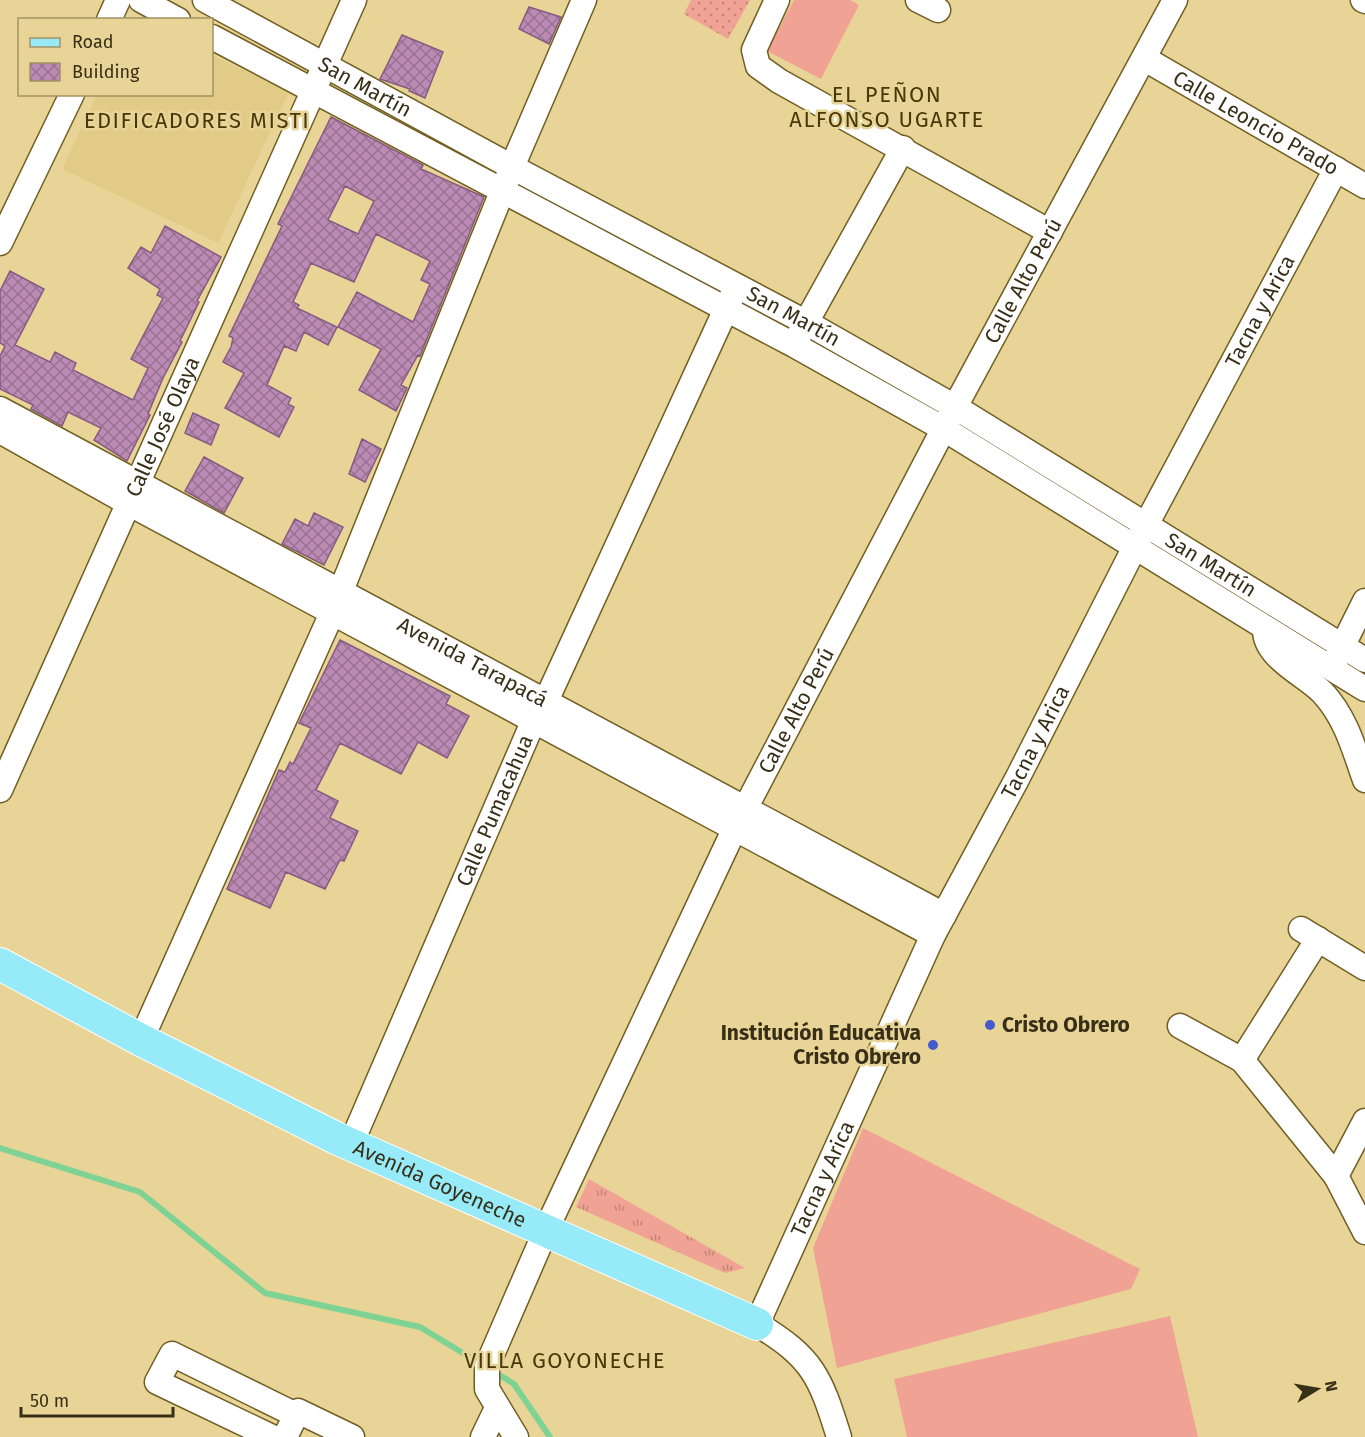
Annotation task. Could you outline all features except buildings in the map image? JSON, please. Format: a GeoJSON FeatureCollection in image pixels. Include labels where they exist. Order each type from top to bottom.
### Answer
{"type":"FeatureCollection","features":[{"type":"Feature","properties":{"kind":"main road","name":"Avenida Goyeneche"},"geometry":{"type":"LineString","coordinates":[[0,964],[141,1041],[351,1144],[757,1324]]}},
{"type":"Feature","properties":{"kind":"street"},"geometry":{"type":"LineString","coordinates":[[110,18],[118,0]]}},
{"type":"Feature","properties":{"kind":"street"},"geometry":{"type":"LineString","coordinates":[[141,0],[174,18]]}},
{"type":"Feature","properties":{"kind":"street","name":"San Martín"},"geometry":{"type":"LineString","coordinates":[[205,0],[325,63],[512,167],[737,285],[955,407],[1141,536],[1265,628],[1365,690]]}},
{"type":"Feature","properties":{"kind":"street","name":"Calle José Olaya"},"geometry":{"type":"LineString","coordinates":[[0,790],[135,495],[354,0]]}},
{"type":"Feature","properties":{"kind":"street"},"geometry":{"type":"LineString","coordinates":[[141,1041],[336,603],[512,167],[584,0]]}},
{"type":"Feature","properties":{"kind":"street"},"geometry":{"type":"LineString","coordinates":[[777,0],[754,50],[758,66],[779,81],[903,148],[1050,232]]}},
{"type":"Feature","properties":{"kind":"street","name":"Calle Alto Perú"},"geometry":{"type":"LineString","coordinates":[[492,1399],[487,1366],[494,1345],[740,819],[955,407],[1175,0]]}},
{"type":"Feature","properties":{"kind":"street","name":"San Martín"},"geometry":{"type":"LineString","coordinates":[[213,38],[794,345],[1141,536],[1276,606],[1365,660]]}},
{"type":"Feature","properties":{"kind":"street","name":"Calle Leoncio Prado"},"geometry":{"type":"LineString","coordinates":[[1145,58],[1365,186]]}},
{"type":"Feature","properties":{"kind":"street"},"geometry":{"type":"LineString","coordinates":[[0,243],[71,96]]}},
{"type":"Feature","properties":{"kind":"street"},"geometry":{"type":"LineString","coordinates":[[794,345],[903,148]]}},
{"type":"Feature","properties":{"kind":"street","name":"Tacna y Arica"},"geometry":{"type":"LineString","coordinates":[[757,1324],[938,925],[1017,779],[1141,536],[1336,169]]}},
{"type":"Feature","properties":{"kind":"street","name":"Calle Pumacahua"},"geometry":{"type":"LineString","coordinates":[[351,1144],[533,722],[546,701],[737,285]]}},
{"type":"Feature","properties":{"kind":"street","name":"Avenida Tarapacá"},"geometry":{"type":"LineString","coordinates":[[0,409],[135,495]]}},
{"type":"Feature","properties":{"kind":"street","name":"Avenida Tarapacá"},"geometry":{"type":"LineString","coordinates":[[0,431],[135,495],[336,603],[533,722],[740,819],[938,925]]}},
{"type":"Feature","properties":{"kind":"street"},"geometry":{"type":"LineString","coordinates":[[1331,669],[1365,601]]}},
{"type":"Feature","properties":{"kind":"street","name":"Avenida Tarapacá"},"geometry":{"type":"LineString","coordinates":[[336,603],[546,701],[740,819]]}},
{"type":"Feature","properties":{"kind":"street"},"geometry":{"type":"LineString","coordinates":[[1276,606],[1265,628],[1265,637],[1270,646],[1323,693],[1345,722],[1365,780]]}},
{"type":"Feature","properties":{"kind":"street"},"geometry":{"type":"LineString","coordinates":[[1242,1060],[1310,934],[1365,968]]}},
{"type":"Feature","properties":{"kind":"street"},"geometry":{"type":"LineString","coordinates":[[1180,1026],[1242,1060],[1336,1176],[1365,1232]]}},
{"type":"Feature","properties":{"kind":"street"},"geometry":{"type":"LineString","coordinates":[[1336,1176],[1365,1121]]}},
{"type":"Feature","properties":{"kind":"street","name":"Avenida Goyeneche"},"geometry":{"type":"LineString","coordinates":[[757,1324],[783,1340],[809,1364],[825,1393],[838,1437]]}},
{"type":"Feature","properties":{"kind":"street"},"geometry":{"type":"LineString","coordinates":[[272,1437],[157,1382],[172,1354],[296,1415]]}},
{"type":"Feature","properties":{"kind":"street"},"geometry":{"type":"LineString","coordinates":[[483,1437],[492,1399]]}},
{"type":"Feature","properties":{"kind":"street"},"geometry":{"type":"LineString","coordinates":[[492,1399],[516,1437]]}},
{"type":"Feature","properties":{"kind":"street"},"geometry":{"type":"LineString","coordinates":[[285,1437],[298,1411],[352,1437]]}},
{"type":"Feature","properties":{"kind":"shaded area"},"geometry":{"type":"Polygon","coordinates":[[[213,55],[289,92],[218,243],[62,169],[97,96],[213,96],[213,55]]]}},
{"type":"Feature","properties":{"kind":"green space"},"geometry":{"type":"Polygon","coordinates":[[[691,0],[750,0],[728,39],[684,14],[691,0]]]}},
{"type":"Feature","properties":{"kind":"green space"},"geometry":{"type":"Polygon","coordinates":[[[794,0],[850,0],[859,5],[821,79],[767,51],[794,0]]]}},
{"type":"Feature","properties":{"kind":"green space"},"geometry":{"type":"Polygon","coordinates":[[[863,1128],[1140,1269],[1131,1289],[837,1368],[813,1248],[863,1128]]]}},
{"type":"Feature","properties":{"kind":"green space"},"geometry":{"type":"Polygon","coordinates":[[[589,1179],[745,1268],[725,1273],[576,1207],[589,1179]]]}},
{"type":"Feature","properties":{"kind":"green space"},"geometry":{"type":"Polygon","coordinates":[[[1170,1316],[1198,1437],[907,1437],[894,1379],[1170,1316]]]}},
{"type":"Feature","properties":{"kind":"waterway"},"geometry":{"type":"LineString","coordinates":[[0,1148],[140,1192],[265,1293],[420,1327],[481,1364]]}},
{"type":"Feature","properties":{"kind":"waterway"},"geometry":{"type":"LineString","coordinates":[[493,1371],[514,1384],[550,1437]]}},
{"type":"Feature","properties":{"kind":"place","name":"Cristo Obrero"},"geometry":{"type":"Point","coordinates":[990,1025]}},
{"type":"Feature","properties":{"kind":"place","name":"Institución Educativa Cristo Obrero"},"geometry":{"type":"Point","coordinates":[933,1045]}},
{"type":"Feature","properties":{"kind":"district","name":"EL PEÑON ALFONSO UGARTE"},"geometry":{"type":"Point","coordinates":[887,106]}},
{"type":"Feature","properties":{"kind":"district","name":"EDIFICADORES MISTI"},"geometry":{"type":"Point","coordinates":[197,120]}},
{"type":"Feature","properties":{"kind":"district","name":"VILLA GOYONECHE"},"geometry":{"type":"Point","coordinates":[565,1360]}}]}
